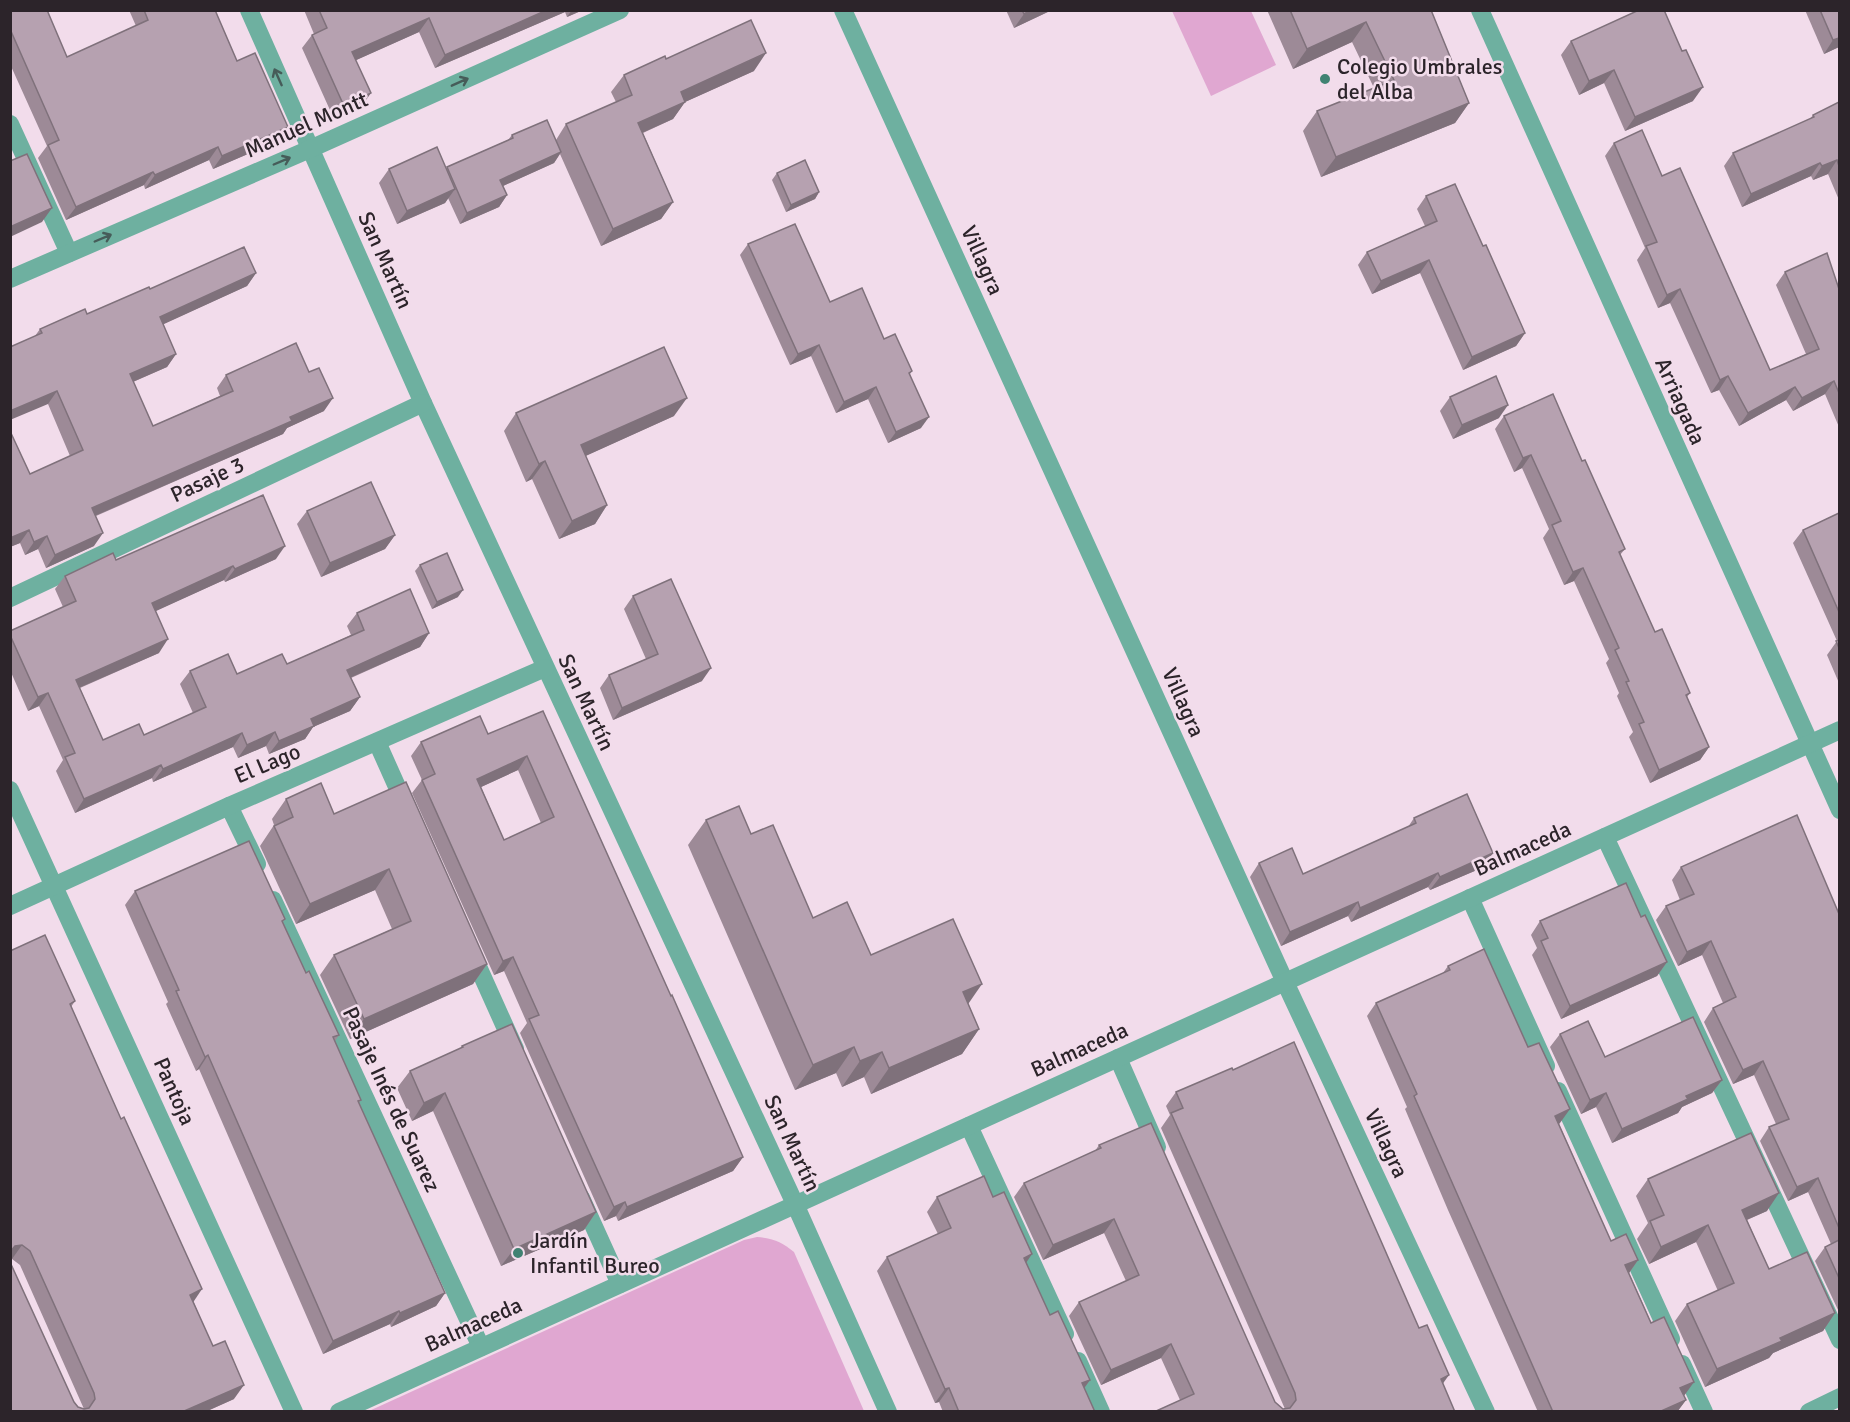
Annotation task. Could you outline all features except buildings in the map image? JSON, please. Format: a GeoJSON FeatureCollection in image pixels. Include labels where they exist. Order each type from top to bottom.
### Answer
{"type":"FeatureCollection","features":[{"type":"Feature","properties":{"kind":"street","name":"San Martín"},"geometry":{"type":"LineString","coordinates":[[249,10],[423,403],[795,1204],[888,1412]]}},
{"type":"Feature","properties":{"kind":"street","name":"Manuel Montt"},"geometry":{"type":"LineString","coordinates":[[10,279],[310,149],[620,10]]}},
{"type":"Feature","properties":{"kind":"street","name":"Villagra"},"geometry":{"type":"LineString","coordinates":[[843,10],[1285,982],[1486,1412]]}},
{"type":"Feature","properties":{"kind":"street","name":"Arriagada"},"geometry":{"type":"LineString","coordinates":[[1480,10],[1839,810]]}},
{"type":"Feature","properties":{"kind":"street"},"geometry":{"type":"LineString","coordinates":[[10,124],[69,253]]}},
{"type":"Feature","properties":{"kind":"street","name":"Pasaje 3"},"geometry":{"type":"LineString","coordinates":[[10,598],[423,403]]}},
{"type":"Feature","properties":{"kind":"street","name":"El Lago"},"geometry":{"type":"LineString","coordinates":[[10,906],[229,806],[545,668]]}},
{"type":"Feature","properties":{"kind":"street","name":"Balmaceda"},"geometry":{"type":"LineString","coordinates":[[339,1412],[1839,730]]}},
{"type":"Feature","properties":{"kind":"street"},"geometry":{"type":"LineString","coordinates":[[377,742],[416,828]]}},
{"type":"Feature","properties":{"kind":"street","name":"Pantoja"},"geometry":{"type":"LineString","coordinates":[[10,790],[56,886],[294,1412]]}},
{"type":"Feature","properties":{"kind":"street","name":"Pasaje Inés de Suarez"},"geometry":{"type":"LineString","coordinates":[[229,806],[481,1347]]}},
{"type":"Feature","properties":{"kind":"street"},"geometry":{"type":"LineString","coordinates":[[1605,837],[1839,1340]]}},
{"type":"Feature","properties":{"kind":"street"},"geometry":{"type":"LineString","coordinates":[[1470,898],[1704,1412]]}},
{"type":"Feature","properties":{"kind":"street"},"geometry":{"type":"LineString","coordinates":[[465,937],[523,1067]]}},
{"type":"Feature","properties":{"kind":"street"},"geometry":{"type":"LineString","coordinates":[[1118,1058],[1166,1165]]}},
{"type":"Feature","properties":{"kind":"street"},"geometry":{"type":"LineString","coordinates":[[969,1126],[1101,1412]]}},
{"type":"Feature","properties":{"kind":"street"},"geometry":{"type":"LineString","coordinates":[[576,1186],[620,1284]]}},
{"type":"Feature","properties":{"kind":"street"},"geometry":{"type":"LineString","coordinates":[[1809,1412],[1839,1397]]}},
{"type":"Feature","properties":{"kind":"shaded area"},"geometry":{"type":"Polygon","coordinates":[[[1172,11],[1251,11],[1276,65],[1211,96],[1172,11]]]}},
{"type":"Feature","properties":{"kind":"shaded area"},"geometry":{"type":"Polygon","coordinates":[[[757,1237],[777,1241],[794,1252],[864,1411],[369,1411],[744,1240],[757,1237]]]}},
{"type":"Feature","properties":{"kind":"place","name":"Colegio Umbrales del Alba"},"geometry":{"type":"Point","coordinates":[1325,79]}},
{"type":"Feature","properties":{"kind":"place","name":"Jardín Infantil Bureo"},"geometry":{"type":"Point","coordinates":[518,1253]}}]}
